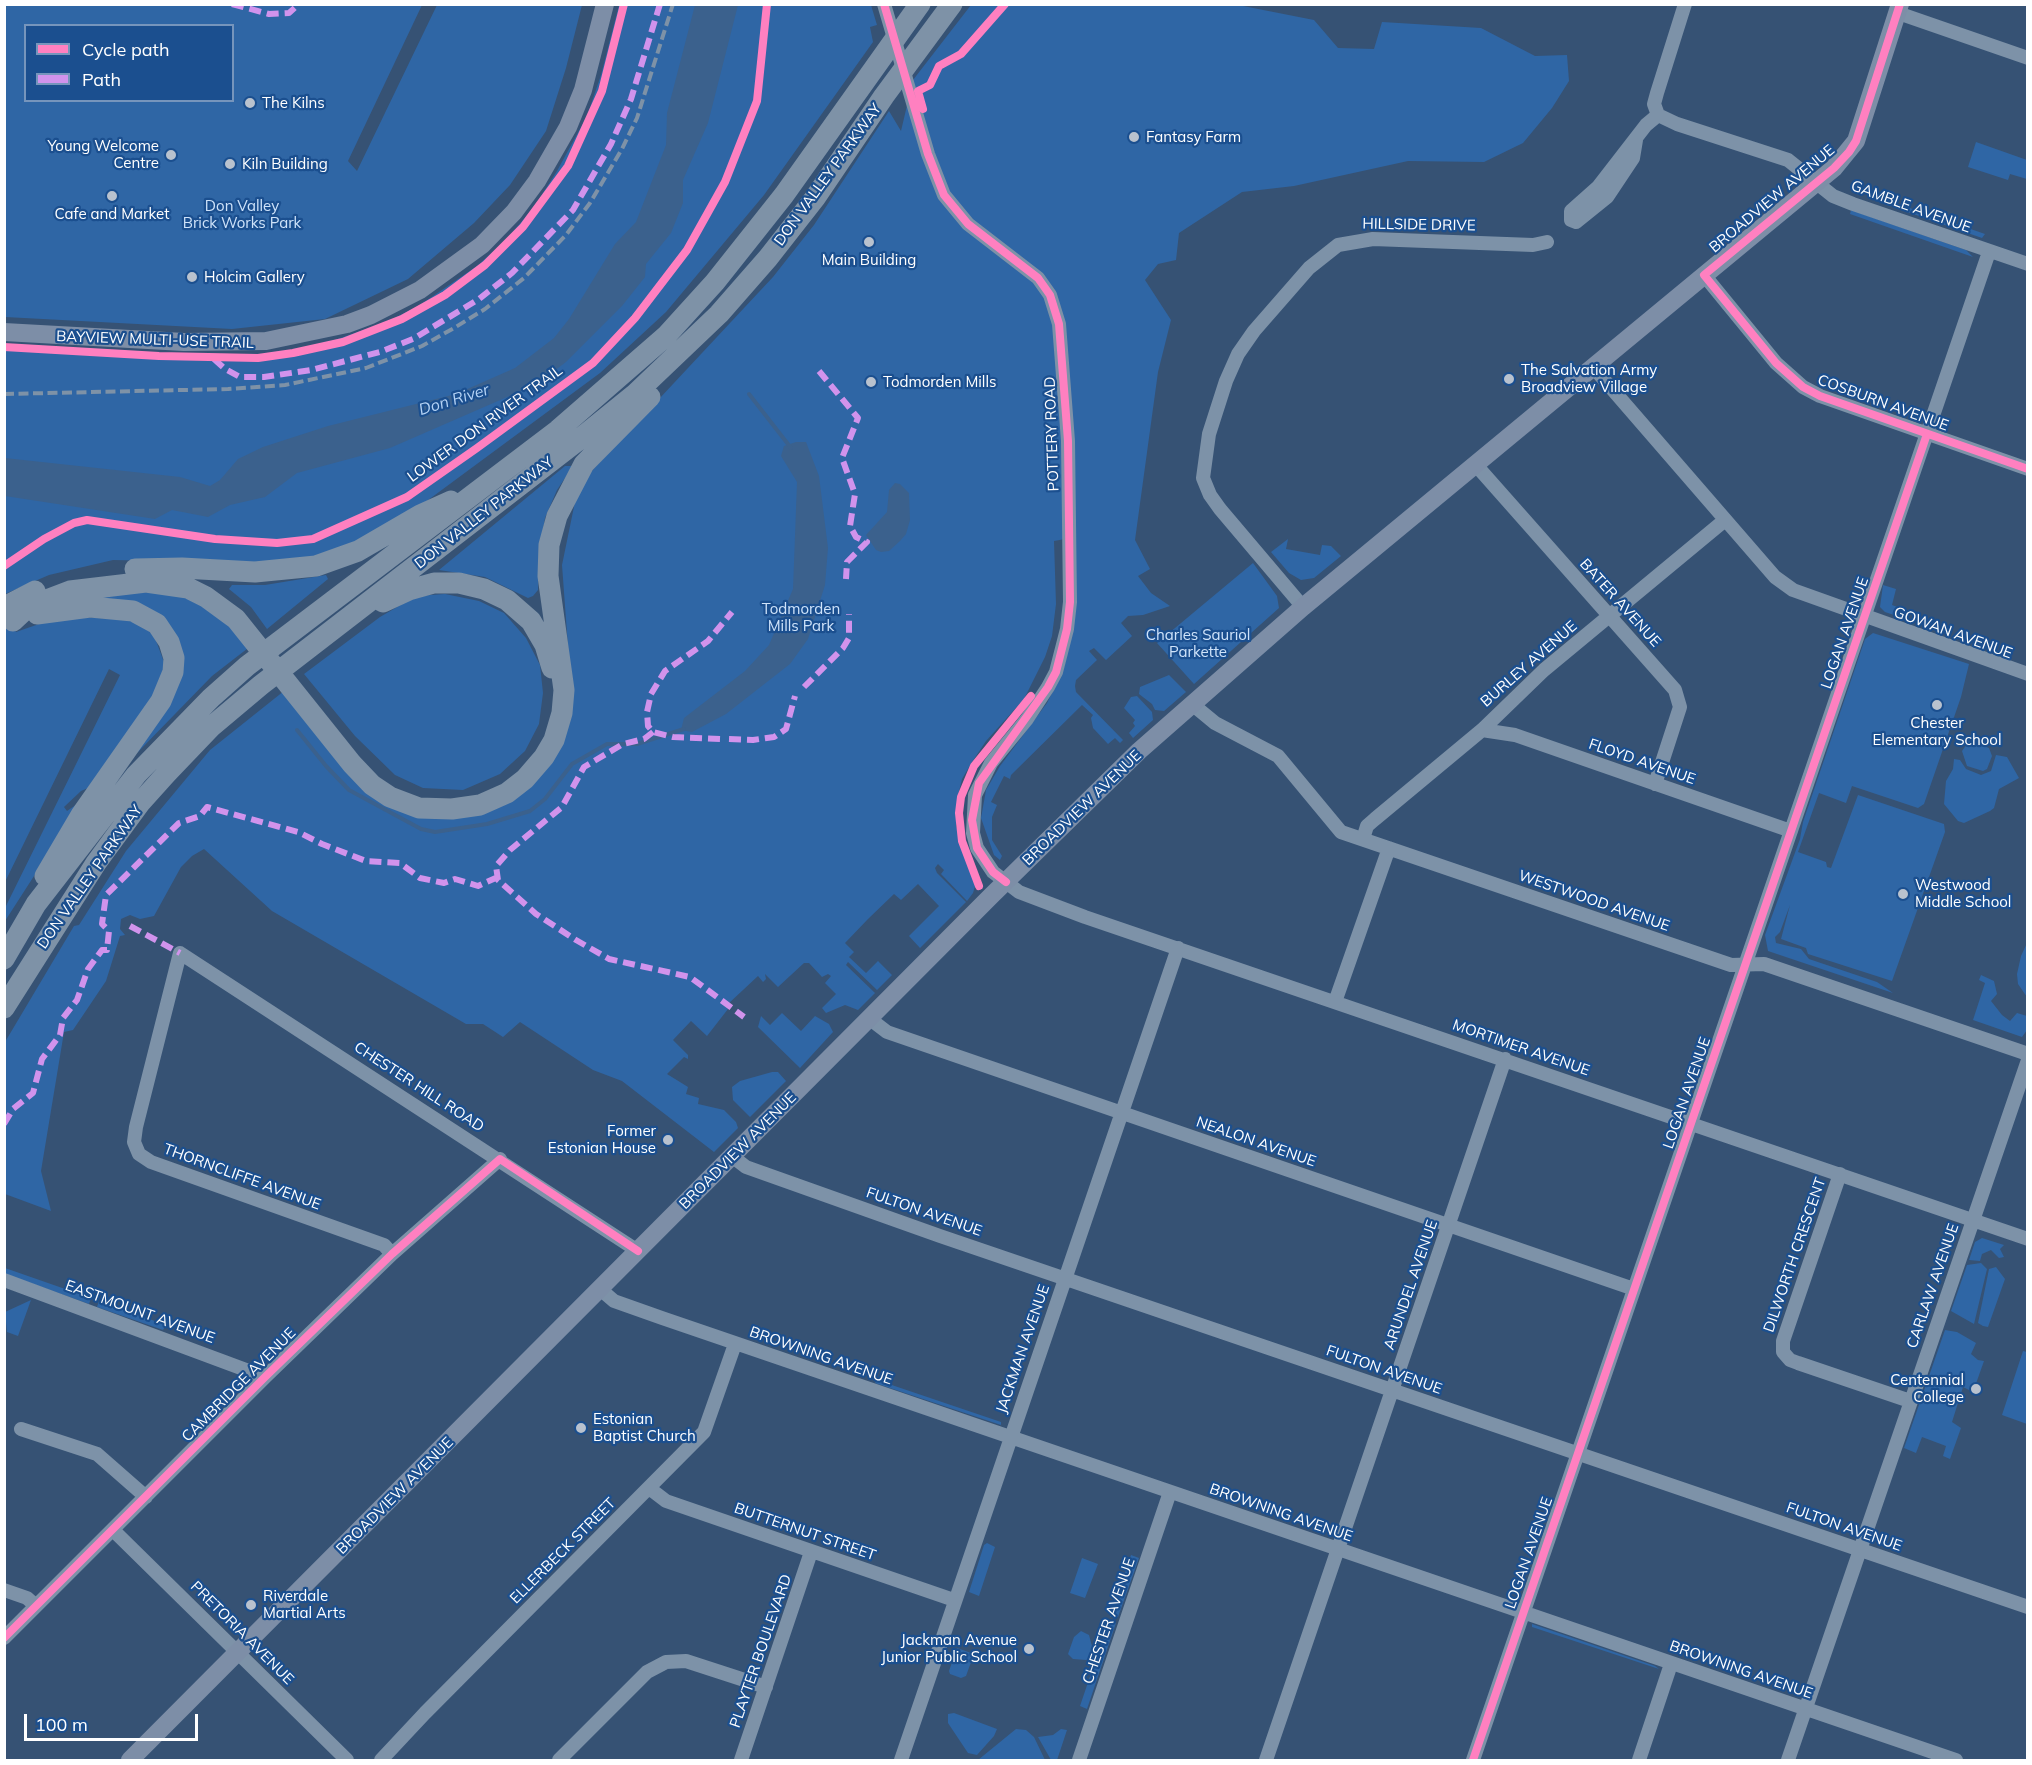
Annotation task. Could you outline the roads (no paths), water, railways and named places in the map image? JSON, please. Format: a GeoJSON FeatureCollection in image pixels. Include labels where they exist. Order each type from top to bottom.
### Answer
{"type":"FeatureCollection","features":[{"type":"Feature","properties":{"kind":"highway","name":"DON VALLEY PARKWAY"},"geometry":{"type":"LineString","coordinates":[[4,1008],[90,872],[140,803],[210,727],[634,395],[719,314],[768,258],[815,198],[884,96],[952,4]]}},
{"type":"Feature","properties":{"kind":"highway","name":"DON VALLEY PARKWAY"},"geometry":{"type":"LineString","coordinates":[[4,959],[36,904],[136,775],[211,698],[246,666],[558,430],[612,385],[691,309],[784,195],[916,10]]}},
{"type":"Feature","properties":{"kind":"highway"},"geometry":{"type":"LineString","coordinates":[[7,615],[80,590],[146,582],[188,588],[206,597],[236,618],[351,764],[372,785],[402,802],[428,809],[463,809],[492,800],[514,788],[538,765],[552,744],[562,713],[562,665],[548,576],[549,544],[557,516],[570,487],[584,464],[601,445],[666,381],[703,340],[719,314]]}},
{"type":"Feature","properties":{"kind":"highway"},"geometry":{"type":"LineString","coordinates":[[7,615],[54,583],[125,569],[255,572],[316,566],[358,551],[420,515],[482,488]]}},
{"type":"Feature","properties":{"kind":"highway"},"geometry":{"type":"LineString","coordinates":[[152,569],[203,585],[238,608],[259,630],[368,768],[399,790],[441,800],[478,795],[510,778],[540,745],[553,711],[555,694],[552,671],[545,645],[536,629],[526,615],[507,600],[478,587],[439,582],[410,590],[347,619]]}},
{"type":"Feature","properties":{"kind":"highway"},"geometry":{"type":"LineString","coordinates":[[7,615],[69,608],[133,610],[157,624],[169,642],[174,658],[173,672],[161,700],[52,860],[36,904]]}},
{"type":"Feature","properties":{"kind":"main road"},"geometry":{"type":"LineString","coordinates":[[4,332],[184,342],[266,341],[317,333],[347,324],[371,315],[420,290],[482,245],[514,212],[537,181],[568,127],[583,90],[605,4]]}},
{"type":"Feature","properties":{"kind":"main road","name":"BROADVIEW AVENUE"},"geometry":{"type":"LineString","coordinates":[[130,1761],[1098,790],[1303,607],[1834,168],[1856,141],[1899,9]]}},
{"type":"Feature","properties":{"kind":"street","name":"POTTERY ROAD"},"geometry":{"type":"LineString","coordinates":[[884,4],[927,154],[944,195],[968,224],[1038,278],[1053,302],[1059,324],[1068,441],[1070,602],[1067,629],[1056,672],[1048,687],[979,783],[972,820],[977,848],[993,872],[1006,882]]}},
{"type":"Feature","properties":{"kind":"street"},"geometry":{"type":"LineString","coordinates":[[1636,140],[1633,158],[1607,197],[1576,222],[1571,220],[1571,211],[1598,187],[1636,140],[1658,115],[1654,104],[1656,93],[1686,4]]}},
{"type":"Feature","properties":{"kind":"street"},"geometry":{"type":"LineString","coordinates":[[1899,9],[2028,58]]}},
{"type":"Feature","properties":{"kind":"street","name":"GAMBLE AVENUE"},"geometry":{"type":"LineString","coordinates":[[1658,115],[1677,124],[1788,160],[1833,196],[2028,264]]}},
{"type":"Feature","properties":{"kind":"street","name":"HILLSIDE DRIVE"},"geometry":{"type":"LineString","coordinates":[[1303,607],[1220,509],[1210,495],[1203,478],[1212,424],[1226,381],[1238,354],[1254,331],[1309,268],[1338,245],[1373,239],[1533,245],[1546,242]]}},
{"type":"Feature","properties":{"kind":"street","name":"LOGAN AVENUE"},"geometry":{"type":"LineString","coordinates":[[1473,1761],[1989,252]]}},
{"type":"Feature","properties":{"kind":"street","name":"COSBURN AVENUE"},"geometry":{"type":"LineString","coordinates":[[1704,275],[1776,363],[1803,387],[1820,396],[2028,469]]}},
{"type":"Feature","properties":{"kind":"street","name":"GOWAN AVENUE"},"geometry":{"type":"LineString","coordinates":[[1593,367],[1775,577],[1793,590],[2028,674]]}},
{"type":"Feature","properties":{"kind":"street","name":"BATER AVENUE"},"geometry":{"type":"LineString","coordinates":[[1475,464],[1675,690],[1679,699],[1678,716],[1655,784]]}},
{"type":"Feature","properties":{"kind":"street","name":"BURLEY AVENUE"},"geometry":{"type":"LineString","coordinates":[[1363,839],[1367,826],[1482,730],[1544,670],[1725,520]]}},
{"type":"Feature","properties":{"kind":"street","name":"WESTWOOD AVENUE"},"geometry":{"type":"LineString","coordinates":[[1192,704],[1215,723],[1270,750],[1290,768],[1336,828],[1721,961],[1746,965],[1764,964],[2028,1054]]}},
{"type":"Feature","properties":{"kind":"street","name":"FLOYD AVENUE"},"geometry":{"type":"LineString","coordinates":[[1482,730],[1515,735],[1791,831]]}},
{"type":"Feature","properties":{"kind":"street"},"geometry":{"type":"LineString","coordinates":[[1335,1002],[1389,848]]}},
{"type":"Feature","properties":{"kind":"street","name":"MORTIMER AVENUE"},"geometry":{"type":"LineString","coordinates":[[1006,882],[1019,892],[1178,948],[2028,1239]]}},
{"type":"Feature","properties":{"kind":"street","name":"JACKMAN AVENUE"},"geometry":{"type":"LineString","coordinates":[[901,1761],[1178,948]]}},
{"type":"Feature","properties":{"kind":"street","name":"CHESTER HILL ROAD"},"geometry":{"type":"LineString","coordinates":[[180,953],[500,1159],[638,1251]]}},
{"type":"Feature","properties":{"kind":"street","name":"THORNCLIFFE AVENUE"},"geometry":{"type":"LineString","coordinates":[[180,953],[136,1127],[134,1142],[140,1154],[152,1162],[384,1245],[392,1254]]}},
{"type":"Feature","properties":{"kind":"street","name":"NEALON AVENUE"},"geometry":{"type":"LineString","coordinates":[[870,1019],[886,1032],[1634,1289]]}},
{"type":"Feature","properties":{"kind":"street","name":"ARUNDEL AVENUE"},"geometry":{"type":"LineString","coordinates":[[1266,1761],[1505,1059]]}},
{"type":"Feature","properties":{"kind":"street","name":"CARLAW AVENUE"},"geometry":{"type":"LineString","coordinates":[[1788,1761],[2028,1060]]}},
{"type":"Feature","properties":{"kind":"street","name":"FULTON AVENUE"},"geometry":{"type":"LineString","coordinates":[[733,1157],[746,1167],[1064,1278],[2028,1607]]}},
{"type":"Feature","properties":{"kind":"street","name":"CAMBRIDGE AVENUE"},"geometry":{"type":"LineString","coordinates":[[4,1638],[265,1377],[392,1254],[500,1159]]}},
{"type":"Feature","properties":{"kind":"street","name":"DILWORTH CRESCENT"},"geometry":{"type":"LineString","coordinates":[[1840,1174],[1783,1341],[1783,1352],[1790,1360],[1910,1401]]}},
{"type":"Feature","properties":{"kind":"street","name":"EASTMOUNT AVENUE"},"geometry":{"type":"LineString","coordinates":[[4,1281],[265,1377]]}},
{"type":"Feature","properties":{"kind":"street","name":"BROWNING AVENUE"},"geometry":{"type":"LineString","coordinates":[[600,1289],[614,1301],[735,1344],[1956,1761]]}},
{"type":"Feature","properties":{"kind":"street","name":"ELLERBECK STREET"},"geometry":{"type":"LineString","coordinates":[[381,1761],[392,1746],[704,1432],[735,1344]]}},
{"type":"Feature","properties":{"kind":"street"},"geometry":{"type":"LineString","coordinates":[[21,1429],[97,1454],[146,1497]]}},
{"type":"Feature","properties":{"kind":"street","name":"BUTTERNUT STREET"},"geometry":{"type":"LineString","coordinates":[[649,1488],[666,1501],[954,1600]]}},
{"type":"Feature","properties":{"kind":"street","name":"CHESTER AVENUE"},"geometry":{"type":"LineString","coordinates":[[1079,1761],[1170,1492]]}},
{"type":"Feature","properties":{"kind":"street","name":"PRETORIA AVENUE"},"geometry":{"type":"LineString","coordinates":[[113,1530],[347,1761]]}},
{"type":"Feature","properties":{"kind":"street","name":"PLAYTER BOULEVARD"},"geometry":{"type":"LineString","coordinates":[[741,1761],[811,1552]]}},
{"type":"Feature","properties":{"kind":"street"},"geometry":{"type":"LineString","coordinates":[[4,1590],[27,1598],[36,1606]]}},
{"type":"Feature","properties":{"kind":"street"},"geometry":{"type":"LineString","coordinates":[[559,1761],[647,1672],[666,1662],[686,1660],[766,1687]]}},
{"type":"Feature","properties":{"kind":"street"},"geometry":{"type":"LineString","coordinates":[[1639,1761],[1671,1664]]}},
{"type":"Feature","properties":{"kind":"water","name":"Don River"},"geometry":{"type":"Polygon","coordinates":[[[695,5],[738,5],[708,123],[683,180],[683,203],[671,233],[646,264],[645,277],[622,306],[566,362],[537,384],[390,448],[297,473],[265,497],[230,505],[208,517],[172,510],[155,519],[5,496],[5,458],[180,477],[210,486],[220,480],[238,459],[263,447],[328,426],[456,394],[515,368],[554,338],[569,319],[615,244],[636,222],[666,145],[667,113],[695,5]]]}},
{"type":"Feature","properties":{"kind":"water"},"geometry":{"type":"Polygon","coordinates":[[[806,442],[819,476],[828,548],[825,585],[808,639],[790,664],[726,714],[692,732],[681,730],[684,718],[745,671],[769,645],[793,589],[797,482],[781,456],[784,446],[806,442]]]}},
{"type":"Feature","properties":{"kind":"water"},"geometry":{"type":"Polygon","coordinates":[[[895,483],[900,484],[909,493],[910,520],[906,534],[900,541],[889,551],[881,552],[876,550],[866,535],[887,512],[889,490],[895,483]]]}},
{"type":"Feature","properties":{"kind":"waterway"},"geometry":{"type":"LineString","coordinates":[[749,394],[791,448]]}},
{"type":"Feature","properties":{"kind":"waterway"},"geometry":{"type":"LineString","coordinates":[[297,730],[349,790],[421,829],[435,832],[487,824],[530,811],[545,799],[572,764],[607,744],[637,744],[684,729]]}},
{"type":"Feature","properties":{"kind":"railway"},"geometry":{"type":"LineString","coordinates":[[4,394],[228,389],[285,385],[366,368],[422,346],[454,328],[485,309],[524,278],[566,235],[590,203],[622,149],[637,118],[673,4]]}},
{"type":"Feature","properties":{"kind":"place","name":"The Kilns"},"geometry":{"type":"Point","coordinates":[250,103]}},
{"type":"Feature","properties":{"kind":"place","name":"Fantasy Farm"},"geometry":{"type":"Point","coordinates":[1134,137]}},
{"type":"Feature","properties":{"kind":"place","name":"Young Welcome Centre"},"geometry":{"type":"Point","coordinates":[171,155]}},
{"type":"Feature","properties":{"kind":"place","name":"Kiln Building"},"geometry":{"type":"Point","coordinates":[230,164]}},
{"type":"Feature","properties":{"kind":"place","name":"Cafe and Market"},"geometry":{"type":"Point","coordinates":[112,196]}},
{"type":"Feature","properties":{"kind":"place","name":"Main Building"},"geometry":{"type":"Point","coordinates":[869,242]}},
{"type":"Feature","properties":{"kind":"place","name":"Holcim Gallery"},"geometry":{"type":"Point","coordinates":[192,277]}},
{"type":"Feature","properties":{"kind":"place","name":"The Salvation Army Broadview Village"},"geometry":{"type":"Point","coordinates":[1509,379]}},
{"type":"Feature","properties":{"kind":"place","name":"Todmorden Mills"},"geometry":{"type":"Point","coordinates":[871,382]}},
{"type":"Feature","properties":{"kind":"place","name":"Chester Elementary School"},"geometry":{"type":"Point","coordinates":[1937,705]}},
{"type":"Feature","properties":{"kind":"place","name":"Westwood Middle School"},"geometry":{"type":"Point","coordinates":[1903,894]}},
{"type":"Feature","properties":{"kind":"place","name":"Former Estonian House"},"geometry":{"type":"Point","coordinates":[668,1140]}},
{"type":"Feature","properties":{"kind":"place","name":"Centennial College"},"geometry":{"type":"Point","coordinates":[1976,1389]}},
{"type":"Feature","properties":{"kind":"place","name":"Estonian Baptist Church"},"geometry":{"type":"Point","coordinates":[581,1428]}},
{"type":"Feature","properties":{"kind":"place","name":"Riverdale Martial Arts"},"geometry":{"type":"Point","coordinates":[251,1605]}},
{"type":"Feature","properties":{"kind":"place","name":"Jackman Avenue Junior Public School"},"geometry":{"type":"Point","coordinates":[1029,1649]}},
{"type":"Feature","properties":{"kind":"park label","name":"Don Valley Brick Works Park"},"geometry":{"type":"Point","coordinates":[242,214]}},
{"type":"Feature","properties":{"kind":"park label","name":"Todmorden Mills Park"},"geometry":{"type":"Point","coordinates":[801,618]}},
{"type":"Feature","properties":{"kind":"park label","name":"Charles Sauriol Parkette"},"geometry":{"type":"Point","coordinates":[1198,644]}}]}
